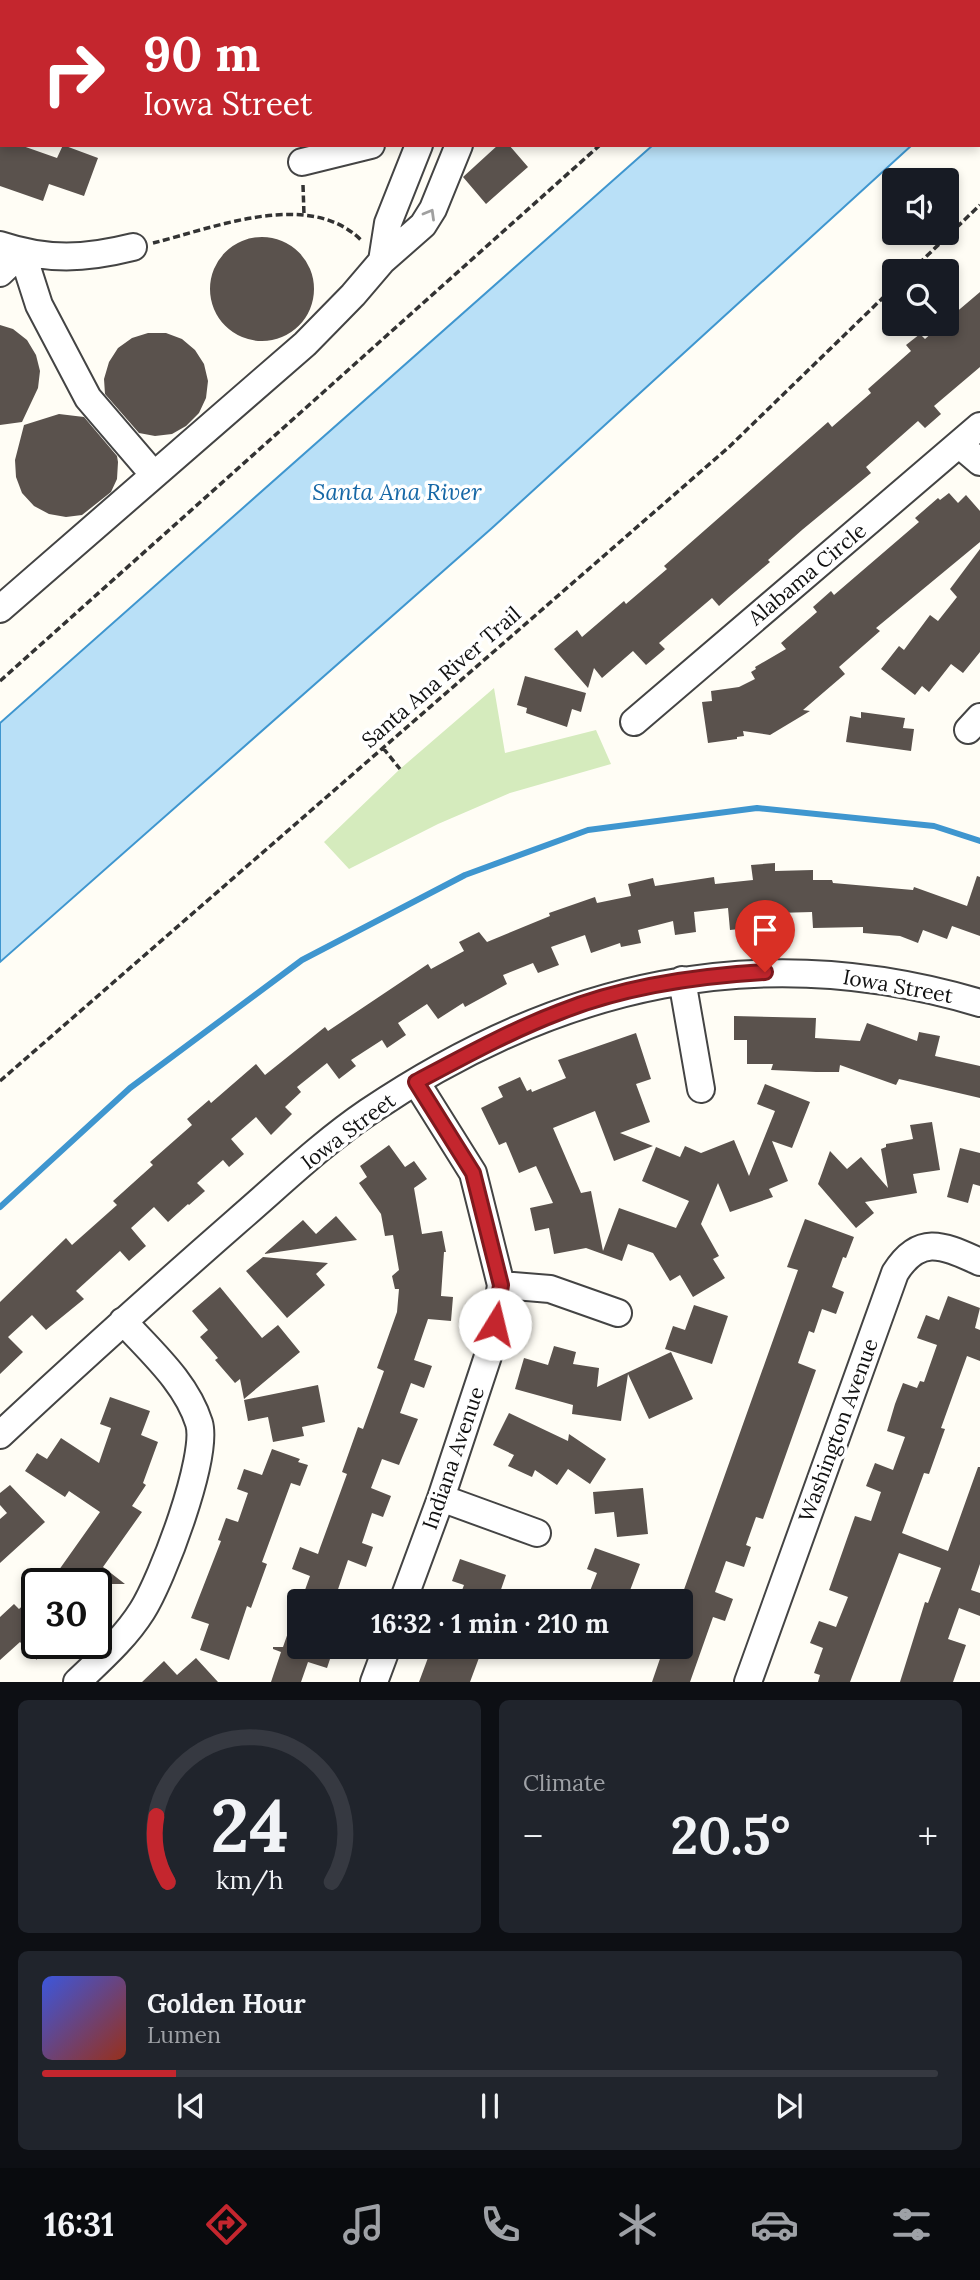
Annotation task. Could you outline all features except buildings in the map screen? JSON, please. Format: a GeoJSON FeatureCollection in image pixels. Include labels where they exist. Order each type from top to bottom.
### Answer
{"type":"FeatureCollection","features":[{"type":"Feature","properties":{"kind":"street"},"geometry":{"type":"LineString","coordinates":[[302,162],[363,147]]}},
{"type":"Feature","properties":{"kind":"street"},"geometry":{"type":"LineString","coordinates":[[382,261],[388,223],[418,147]]}},
{"type":"Feature","properties":{"kind":"street"},"geometry":{"type":"LineString","coordinates":[[0,609],[304,344],[353,295],[382,261],[423,225],[433,209],[458,147]]}},
{"type":"Feature","properties":{"kind":"street"},"geometry":{"type":"LineString","coordinates":[[11,248],[57,258],[97,256],[134,247]]}},
{"type":"Feature","properties":{"kind":"street"},"geometry":{"type":"LineString","coordinates":[[11,248],[88,398],[154,475]]}},
{"type":"Feature","properties":{"kind":"street"},"geometry":{"type":"LineString","coordinates":[[0,272],[11,248]]}},
{"type":"Feature","properties":{"kind":"street","name":"Alabama Circle"},"geometry":{"type":"LineString","coordinates":[[634,722],[980,426]]}},
{"type":"Feature","properties":{"kind":"street"},"geometry":{"type":"LineString","coordinates":[[960,445],[980,462]]}},
{"type":"Feature","properties":{"kind":"street","name":"Iowa Street"},"geometry":{"type":"LineString","coordinates":[[0,1435],[123,1321],[324,1146],[367,1113],[416,1082],[487,1044],[562,1011],[682,979],[765,972],[825,974],[895,982],[980,1003]]}},
{"type":"Feature","properties":{"kind":"street"},"geometry":{"type":"LineString","coordinates":[[682,979],[701,1089]]}},
{"type":"Feature","properties":{"kind":"street","name":"Indiana Avenue"},"geometry":{"type":"LineString","coordinates":[[407,1589],[492,1344],[501,1285],[473,1173],[416,1082]]}},
{"type":"Feature","properties":{"kind":"street","name":"Washington Avenue"},"geometry":{"type":"LineString","coordinates":[[748,1682],[895,1273],[908,1255],[927,1246],[949,1249],[980,1262]]}},
{"type":"Feature","properties":{"kind":"street"},"geometry":{"type":"LineString","coordinates":[[501,1285],[550,1289],[618,1313]]}},
{"type":"Feature","properties":{"kind":"street"},"geometry":{"type":"LineString","coordinates":[[77,1682],[114,1647],[143,1609],[164,1565],[197,1468],[201,1446],[200,1426],[190,1400],[175,1378],[123,1321]]}},
{"type":"Feature","properties":{"kind":"street"},"geometry":{"type":"LineString","coordinates":[[441,1498],[537,1533]]}},
{"type":"Feature","properties":{"kind":"street"},"geometry":{"type":"LineString","coordinates":[[374,1682],[383,1659]]}},
{"type":"Feature","properties":{"kind":"path"},"geometry":{"type":"LineString","coordinates":[[0,681],[598,147]]}},
{"type":"Feature","properties":{"kind":"path"},"geometry":{"type":"LineString","coordinates":[[302,162],[304,215]]}},
{"type":"Feature","properties":{"kind":"path"},"geometry":{"type":"LineString","coordinates":[[924,259],[980,205]]}},
{"type":"Feature","properties":{"kind":"path"},"geometry":{"type":"LineString","coordinates":[[134,247],[260,216],[304,215],[344,225],[382,261]]}},
{"type":"Feature","properties":{"kind":"path","name":"Santa Ana River Trail"},"geometry":{"type":"LineString","coordinates":[[0,1081],[729,447],[882,299]]}},
{"type":"Feature","properties":{"kind":"path"},"geometry":{"type":"LineString","coordinates":[[383,748],[400,769]]}},
{"type":"Feature","properties":{"kind":"green space"},"geometry":{"type":"Polygon","coordinates":[[[494,688],[505,753],[596,730],[611,764],[510,793],[438,824],[349,869],[324,842],[400,769],[494,688]]]}},
{"type":"Feature","properties":{"kind":"water","name":"Santa Ana River"},"geometry":{"type":"Polygon","coordinates":[[[651,147],[910,147],[887,168],[882,168],[882,172],[492,528],[0,962],[0,723],[651,147]]]}},
{"type":"Feature","properties":{"kind":"waterway"},"geometry":{"type":"LineString","coordinates":[[0,1207],[130,1088],[302,960],[465,875],[588,830],[757,808],[934,826],[980,841]]}},
{"type":"Feature","properties":{"kind":"route"},"geometry":{"type":"LineString","coordinates":[[495,1324],[501,1285],[473,1173],[416,1082],[487,1044],[562,1011],[682,979],[765,972]]}}]}
